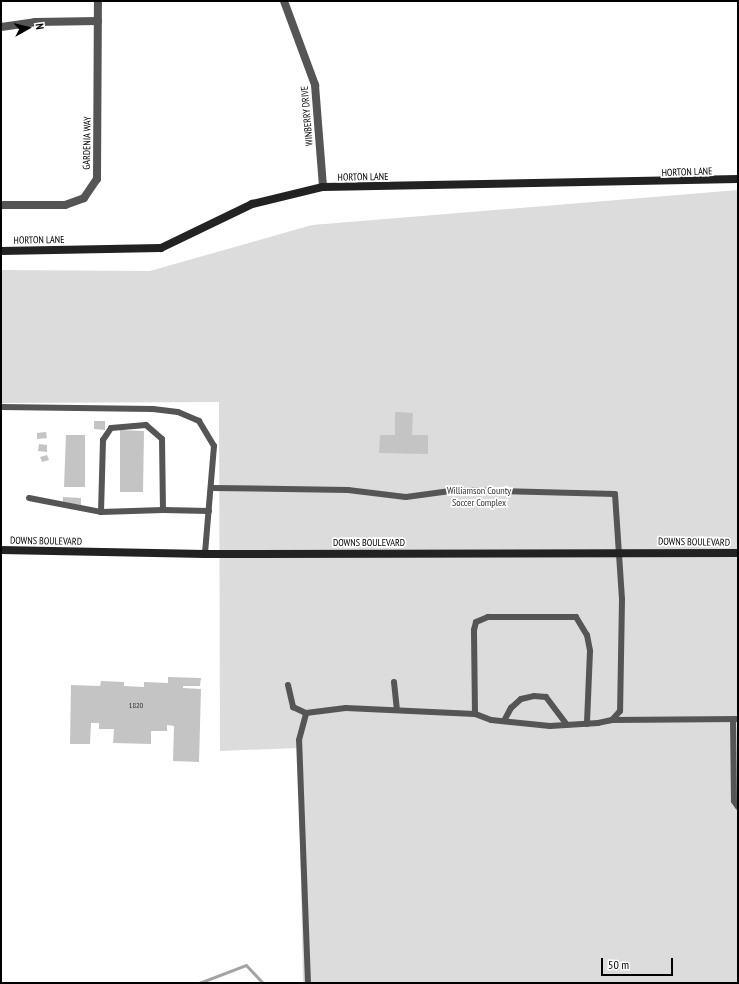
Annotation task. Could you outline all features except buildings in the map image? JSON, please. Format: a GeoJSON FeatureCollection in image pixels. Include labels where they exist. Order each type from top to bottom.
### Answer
{"type":"FeatureCollection","features":[{"type":"Feature","properties":{"kind":"street","name":"GARDENIA WAY"},"geometry":{"type":"LineString","coordinates":[[1,205],[65,205],[84,198],[97,179],[98,1]]}},
{"type":"Feature","properties":{"kind":"street","name":"WINBERRY DRIVE"},"geometry":{"type":"LineString","coordinates":[[284,1],[315,85],[323,187]]}},
{"type":"Feature","properties":{"kind":"street"},"geometry":{"type":"LineString","coordinates":[[1,27],[36,22],[98,21]]}},
{"type":"Feature","properties":{"kind":"street","name":"HORTON LANE"},"geometry":{"type":"LineString","coordinates":[[1,251],[160,248],[252,204],[323,187],[738,180]]}},
{"type":"Feature","properties":{"kind":"street","name":"DOWNS BOULEVARD"},"geometry":{"type":"LineString","coordinates":[[1,550],[205,554],[620,551],[738,553]]}},
{"type":"Feature","properties":{"kind":"lane"},"geometry":{"type":"LineString","coordinates":[[1,407],[178,412],[199,421],[214,446],[212,488],[205,554]]}},
{"type":"Feature","properties":{"kind":"lane"},"geometry":{"type":"LineString","coordinates":[[101,512],[103,440],[111,428],[117,426],[146,425],[162,439],[163,510]]}},
{"type":"Feature","properties":{"kind":"lane"},"geometry":{"type":"LineString","coordinates":[[212,488],[348,490],[406,496],[458,490],[615,494],[620,551],[620,711],[612,720]]}},
{"type":"Feature","properties":{"kind":"lane"},"geometry":{"type":"LineString","coordinates":[[29,498],[101,512],[163,510],[209,511]]}},
{"type":"Feature","properties":{"kind":"lane"},"geometry":{"type":"LineString","coordinates":[[475,714],[476,622],[488,616],[576,617],[587,635],[590,651],[587,724]]}},
{"type":"Feature","properties":{"kind":"lane"},"geometry":{"type":"LineString","coordinates":[[394,682],[396,710]]}},
{"type":"Feature","properties":{"kind":"lane"},"geometry":{"type":"LineString","coordinates":[[288,685],[293,707],[306,712],[346,708],[396,710],[475,714],[504,721],[567,725],[587,724],[612,720],[736,719],[734,801],[738,807]]}},
{"type":"Feature","properties":{"kind":"lane"},"geometry":{"type":"LineString","coordinates":[[504,721],[511,708],[521,699],[534,696],[546,697],[567,725]]}},
{"type":"Feature","properties":{"kind":"lane"},"geometry":{"type":"LineString","coordinates":[[306,712],[299,740],[308,983]]}},
{"type":"Feature","properties":{"kind":"green space","name":"Williamson County Soccer Complex"},"geometry":{"type":"Polygon","coordinates":[[[738,190],[738,983],[303,983],[298,748],[220,751],[219,402],[1,403],[1,270],[150,271],[312,225],[738,190]]]}},
{"type":"Feature","properties":{"kind":"waterway"},"geometry":{"type":"LineString","coordinates":[[199,983],[246,965],[263,983]]}}]}
